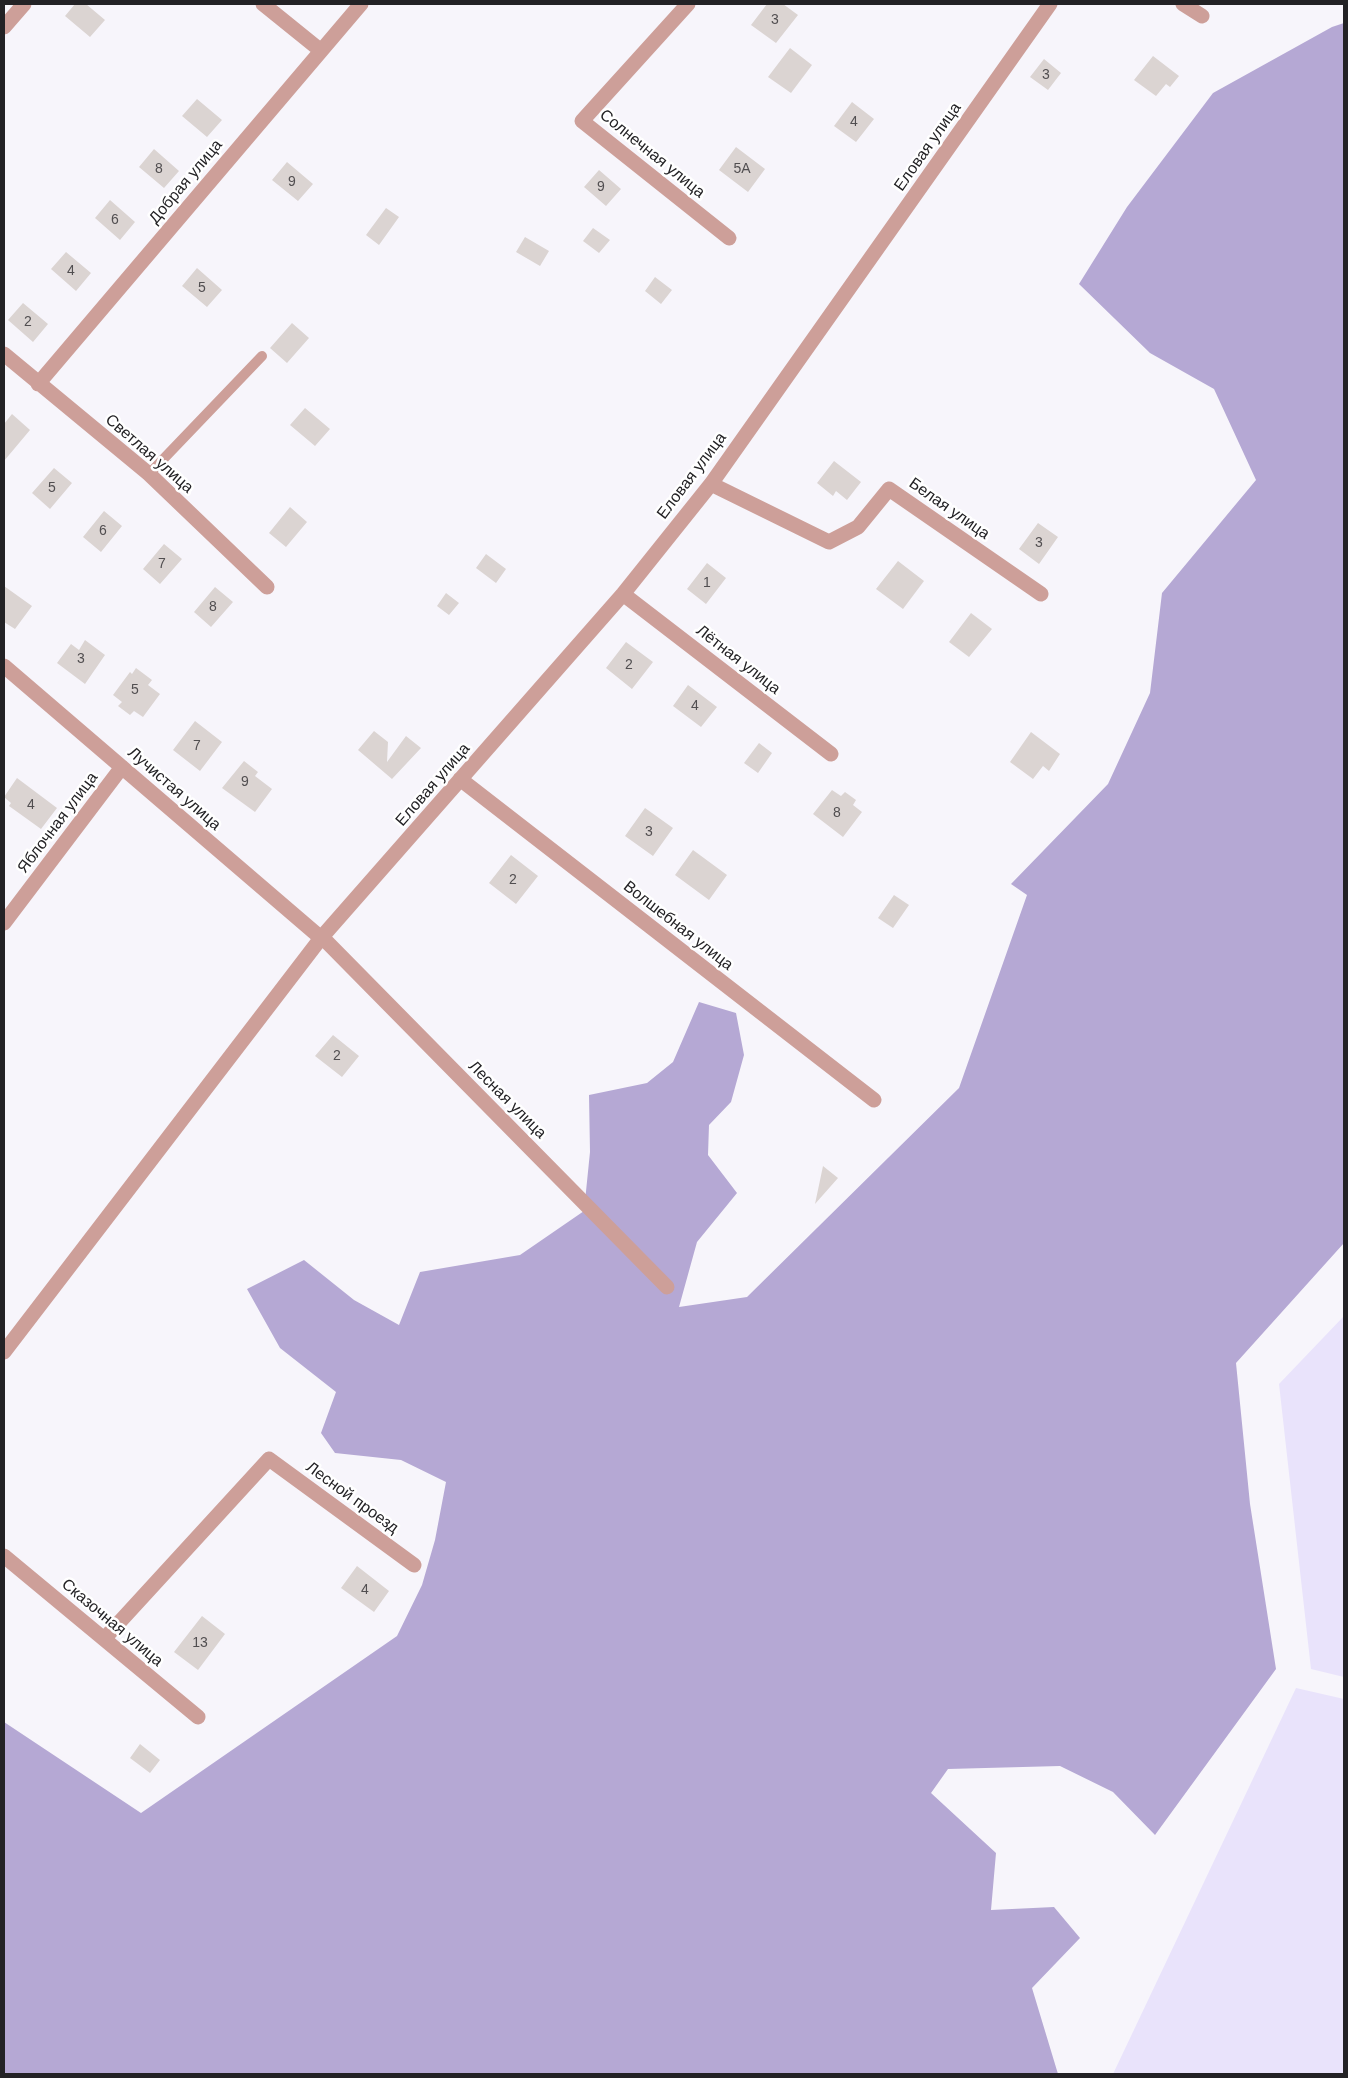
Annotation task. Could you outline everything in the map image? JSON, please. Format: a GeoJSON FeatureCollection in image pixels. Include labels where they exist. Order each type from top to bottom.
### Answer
{"type":"FeatureCollection","features":[{"type":"Feature","properties":{"kind":"street"},"geometry":{"type":"LineString","coordinates":[[4,27],[24,4]]}},
{"type":"Feature","properties":{"kind":"street"},"geometry":{"type":"LineString","coordinates":[[263,4],[320,50]]}},
{"type":"Feature","properties":{"kind":"street","name":"Добрая улица"},"geometry":{"type":"LineString","coordinates":[[38,384],[361,4]]}},
{"type":"Feature","properties":{"kind":"street","name":"Солнечная улица"},"geometry":{"type":"LineString","coordinates":[[688,4],[582,121],[729,238]]}},
{"type":"Feature","properties":{"kind":"street","name":"Еловая улица"},"geometry":{"type":"LineString","coordinates":[[4,1352],[322,937],[623,594],[711,484],[1050,4]]}},
{"type":"Feature","properties":{"kind":"street"},"geometry":{"type":"LineString","coordinates":[[1182,4],[1200,11]]}},
{"type":"Feature","properties":{"kind":"street","name":"Светлая улица"},"geometry":{"type":"LineString","coordinates":[[4,354],[149,474],[267,586]]}},
{"type":"Feature","properties":{"kind":"street","name":"Белая улица"},"geometry":{"type":"LineString","coordinates":[[711,484],[829,542],[858,527],[889,489],[1041,594]]}},
{"type":"Feature","properties":{"kind":"street","name":"Лётная улица"},"geometry":{"type":"LineString","coordinates":[[623,594],[831,754]]}},
{"type":"Feature","properties":{"kind":"street","name":"Лучистая улица"},"geometry":{"type":"LineString","coordinates":[[4,666],[322,937]]}},
{"type":"Feature","properties":{"kind":"street","name":"Яблочная улица"},"geometry":{"type":"LineString","coordinates":[[4,923],[122,767]]}},
{"type":"Feature","properties":{"kind":"street","name":"Волшебная улица"},"geometry":{"type":"LineString","coordinates":[[460,779],[874,1100]]}},
{"type":"Feature","properties":{"kind":"street","name":"Лесная улица"},"geometry":{"type":"LineString","coordinates":[[322,937],[667,1287]]}},
{"type":"Feature","properties":{"kind":"street","name":"Лесной проезд"},"geometry":{"type":"LineString","coordinates":[[104,1640],[269,1459],[414,1565]]}},
{"type":"Feature","properties":{"kind":"street","name":"Сказочная улица"},"geometry":{"type":"LineString","coordinates":[[4,1556],[198,1717]]}},
{"type":"Feature","properties":{"kind":"lane"},"geometry":{"type":"LineString","coordinates":[[149,474],[262,356]]}},
{"type":"Feature","properties":{"kind":"shaded area"},"geometry":{"type":"Polygon","coordinates":[[[1344,23],[1344,1243],[1236,1363],[1250,1504],[1276,1669],[1155,1835],[1113,1792],[1060,1766],[948,1769],[931,1793],[996,1853],[991,1910],[1054,1907],[1080,1938],[1032,1988],[1058,2074],[4,2074],[4,1722],[141,1813],[397,1636],[422,1585],[435,1540],[446,1482],[401,1460],[335,1453],[321,1433],[336,1392],[280,1348],[247,1289],[304,1260],[354,1300],[399,1325],[420,1272],[520,1255],[584,1211],[590,1152],[589,1095],[647,1083],[673,1062],[699,1002],[736,1013],[744,1055],[731,1102],[709,1125],[708,1155],[737,1193],[697,1242],[679,1307],[747,1297],[959,1088],[1027,895],[1011,884],[1108,784],[1150,693],[1162,593],[1256,480],[1214,389],[1150,353],[1079,284],[1127,207],[1213,93],[1332,27],[1344,23]]]}},
{"type":"Feature","properties":{"kind":"shaded area"},"geometry":{"type":"Polygon","coordinates":[[[1344,1316],[1344,1677],[1311,1669],[1279,1384],[1344,1316]]]}},
{"type":"Feature","properties":{"kind":"shaded area"},"geometry":{"type":"Polygon","coordinates":[[[1296,1688],[1344,1699],[1344,2074],[1113,2074],[1296,1688]]]}},
{"type":"Feature","properties":{"kind":"building"},"geometry":{"type":"Polygon","coordinates":[[[75,4],[86,4],[105,20],[90,37],[65,16],[75,4]]]}},
{"type":"Feature","properties":{"kind":"building"},"geometry":{"type":"Polygon","coordinates":[[[767,4],[783,4],[798,15],[776,43],[751,25],[767,4]]]}},
{"type":"Feature","properties":{"kind":"building"},"geometry":{"type":"Polygon","coordinates":[[[790,48],[812,65],[791,93],[768,77],[790,48]]]}},
{"type":"Feature","properties":{"kind":"building"},"geometry":{"type":"Polygon","coordinates":[[[1153,56],[1179,76],[1170,87],[1166,84],[1156,96],[1134,80],[1153,56]]]}},
{"type":"Feature","properties":{"kind":"building"},"geometry":{"type":"Polygon","coordinates":[[[1044,59],[1061,73],[1048,90],[1030,77],[1044,59]]]}},
{"type":"Feature","properties":{"kind":"building"},"geometry":{"type":"Polygon","coordinates":[[[197,99],[222,120],[207,137],[182,116],[197,99]]]}},
{"type":"Feature","properties":{"kind":"building"},"geometry":{"type":"Polygon","coordinates":[[[852,102],[874,119],[856,142],[834,126],[852,102]]]}},
{"type":"Feature","properties":{"kind":"building"},"geometry":{"type":"Polygon","coordinates":[[[736,147],[765,169],[748,192],[719,170],[736,147]]]}},
{"type":"Feature","properties":{"kind":"building"},"geometry":{"type":"Polygon","coordinates":[[[154,149],[179,171],[164,188],[139,167],[154,149]]]}},
{"type":"Feature","properties":{"kind":"building"},"geometry":{"type":"Polygon","coordinates":[[[287,162],[313,184],[298,201],[272,180],[287,162]]]}},
{"type":"Feature","properties":{"kind":"building"},"geometry":{"type":"Polygon","coordinates":[[[599,170],[621,189],[606,206],[584,187],[599,170]]]}},
{"type":"Feature","properties":{"kind":"building"},"geometry":{"type":"Polygon","coordinates":[[[110,200],[135,222],[120,240],[95,218],[110,200]]]}},
{"type":"Feature","properties":{"kind":"building"},"geometry":{"type":"Polygon","coordinates":[[[386,208],[399,217],[379,245],[366,235],[386,208]]]}},
{"type":"Feature","properties":{"kind":"building"},"geometry":{"type":"Polygon","coordinates":[[[593,228],[610,240],[599,253],[583,241],[593,228]]]}},
{"type":"Feature","properties":{"kind":"building"},"geometry":{"type":"Polygon","coordinates":[[[525,237],[549,251],[540,266],[516,252],[525,237]]]}},
{"type":"Feature","properties":{"kind":"building"},"geometry":{"type":"Polygon","coordinates":[[[66,252],[91,273],[76,291],[51,269],[66,252]]]}},
{"type":"Feature","properties":{"kind":"building"},"geometry":{"type":"Polygon","coordinates":[[[197,268],[222,290],[207,307],[182,286],[197,268]]]}},
{"type":"Feature","properties":{"kind":"building"},"geometry":{"type":"Polygon","coordinates":[[[655,277],[672,290],[661,304],[645,291],[655,277]]]}},
{"type":"Feature","properties":{"kind":"building"},"geometry":{"type":"Polygon","coordinates":[[[23,303],[48,324],[33,342],[8,320],[23,303]]]}},
{"type":"Feature","properties":{"kind":"building"},"geometry":{"type":"Polygon","coordinates":[[[292,323],[309,338],[287,363],[270,348],[292,323]]]}},
{"type":"Feature","properties":{"kind":"building"},"geometry":{"type":"Polygon","coordinates":[[[305,408],[330,429],[315,446],[290,425],[305,408]]]}},
{"type":"Feature","properties":{"kind":"building"},"geometry":{"type":"Polygon","coordinates":[[[12,414],[30,430],[4,461],[4,424],[12,414]]]}},
{"type":"Feature","properties":{"kind":"building"},"geometry":{"type":"Polygon","coordinates":[[[834,461],[861,482],[847,500],[836,491],[833,496],[817,483],[834,461]]]}},
{"type":"Feature","properties":{"kind":"building"},"geometry":{"type":"Polygon","coordinates":[[[54,468],[72,483],[50,509],[32,493],[54,468]]]}},
{"type":"Feature","properties":{"kind":"building"},"geometry":{"type":"Polygon","coordinates":[[[290,507],[307,522],[286,547],[269,533],[290,507]]]}},
{"type":"Feature","properties":{"kind":"building"},"geometry":{"type":"Polygon","coordinates":[[[104,511],[122,526],[101,552],[83,537],[104,511]]]}},
{"type":"Feature","properties":{"kind":"building"},"geometry":{"type":"Polygon","coordinates":[[[1038,523],[1058,537],[1039,564],[1019,549],[1038,523]]]}},
{"type":"Feature","properties":{"kind":"building"},"geometry":{"type":"Polygon","coordinates":[[[164,544],[182,559],[160,584],[143,569],[164,544]]]}},
{"type":"Feature","properties":{"kind":"building"},"geometry":{"type":"Polygon","coordinates":[[[486,554],[506,569],[496,583],[476,568],[486,554]]]}},
{"type":"Feature","properties":{"kind":"building"},"geometry":{"type":"Polygon","coordinates":[[[898,561],[924,581],[903,609],[876,589],[898,561]]]}},
{"type":"Feature","properties":{"kind":"building"},"geometry":{"type":"Polygon","coordinates":[[[707,563],[726,578],[706,604],[687,589],[707,563]]]}},
{"type":"Feature","properties":{"kind":"building"},"geometry":{"type":"Polygon","coordinates":[[[4,586],[32,606],[15,629],[4,622],[4,586]]]}},
{"type":"Feature","properties":{"kind":"building"},"geometry":{"type":"Polygon","coordinates":[[[215,587],[233,602],[211,627],[194,612],[215,587]]]}},
{"type":"Feature","properties":{"kind":"building"},"geometry":{"type":"Polygon","coordinates":[[[446,593],[459,603],[449,615],[437,606],[446,593]]]}},
{"type":"Feature","properties":{"kind":"building"},"geometry":{"type":"Polygon","coordinates":[[[971,613],[992,629],[969,657],[949,642],[971,613]]]}},
{"type":"Feature","properties":{"kind":"building"},"geometry":{"type":"Polygon","coordinates":[[[85,640],[105,655],[85,684],[57,663],[71,644],[79,650],[85,640]]]}},
{"type":"Feature","properties":{"kind":"building"},"geometry":{"type":"Polygon","coordinates":[[[626,642],[653,662],[632,689],[606,668],[626,642]]]}},
{"type":"Feature","properties":{"kind":"building"},"geometry":{"type":"Polygon","coordinates":[[[136,668],[152,680],[148,685],[160,694],[143,717],[134,711],[130,715],[118,706],[122,702],[113,695],[130,672],[132,674],[136,668]]]}},
{"type":"Feature","properties":{"kind":"building"},"geometry":{"type":"Polygon","coordinates":[[[688,685],[717,707],[701,727],[673,706],[688,685]]]}},
{"type":"Feature","properties":{"kind":"building"},"geometry":{"type":"Polygon","coordinates":[[[195,721],[222,742],[200,771],[173,750],[195,721]]]}},
{"type":"Feature","properties":{"kind":"building"},"geometry":{"type":"Polygon","coordinates":[[[374,731],[388,742],[387,762],[406,736],[421,748],[392,779],[358,750],[374,731]]]}},
{"type":"Feature","properties":{"kind":"building"},"geometry":{"type":"Polygon","coordinates":[[[1031,732],[1060,754],[1049,771],[1043,766],[1033,779],[1010,762],[1031,732]]]}},
{"type":"Feature","properties":{"kind":"building"},"geometry":{"type":"Polygon","coordinates":[[[759,743],[772,753],[758,773],[744,763],[759,743]]]}},
{"type":"Feature","properties":{"kind":"building"},"geometry":{"type":"Polygon","coordinates":[[[244,761],[258,772],[255,776],[272,789],[255,812],[222,788],[244,761]]]}},
{"type":"Feature","properties":{"kind":"building"},"geometry":{"type":"Polygon","coordinates":[[[17,778],[57,808],[41,829],[9,806],[11,803],[4,797],[17,778]]]}},
{"type":"Feature","properties":{"kind":"building"},"geometry":{"type":"Polygon","coordinates":[[[832,790],[841,796],[845,792],[856,800],[853,805],[862,812],[843,837],[813,814],[832,790]]]}},
{"type":"Feature","properties":{"kind":"building"},"geometry":{"type":"Polygon","coordinates":[[[645,808],[673,828],[653,856],[625,836],[645,808]]]}},
{"type":"Feature","properties":{"kind":"building"},"geometry":{"type":"Polygon","coordinates":[[[693,850],[727,875],[709,900],[675,875],[693,850]]]}},
{"type":"Feature","properties":{"kind":"building"},"geometry":{"type":"Polygon","coordinates":[[[511,855],[538,876],[516,904],[489,883],[511,855]]]}},
{"type":"Feature","properties":{"kind":"building"},"geometry":{"type":"Polygon","coordinates":[[[894,895],[909,905],[893,928],[878,918],[894,895]]]}},
{"type":"Feature","properties":{"kind":"building"},"geometry":{"type":"Polygon","coordinates":[[[333,1035],[359,1056],[342,1077],[315,1056],[333,1035]]]}},
{"type":"Feature","properties":{"kind":"building"},"geometry":{"type":"Polygon","coordinates":[[[823,1166],[838,1178],[815,1204],[823,1166]]]}},
{"type":"Feature","properties":{"kind":"building"},"geometry":{"type":"Polygon","coordinates":[[[357,1566],[389,1591],[374,1612],[341,1588],[357,1566]]]}},
{"type":"Feature","properties":{"kind":"building"},"geometry":{"type":"Polygon","coordinates":[[[202,1616],[225,1634],[198,1670],[174,1652],[202,1616]]]}},
{"type":"Feature","properties":{"kind":"building"},"geometry":{"type":"Polygon","coordinates":[[[140,1744],[160,1760],[150,1773],[130,1758],[140,1744]]]}}]}
